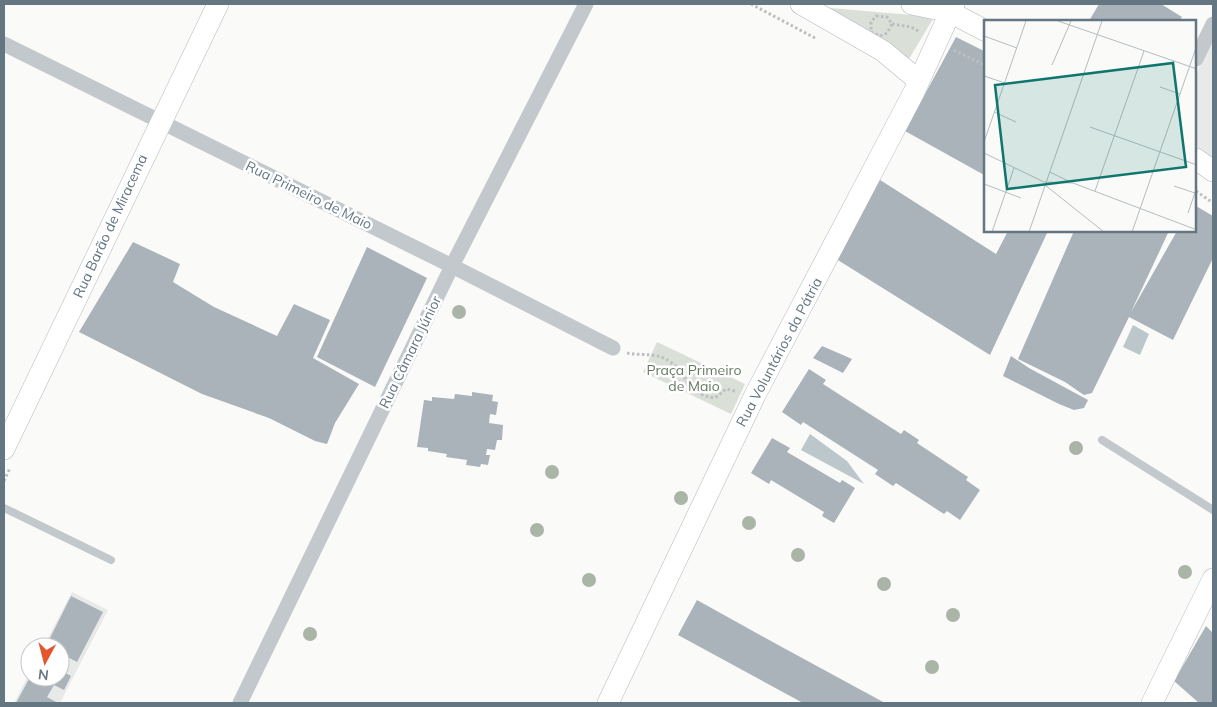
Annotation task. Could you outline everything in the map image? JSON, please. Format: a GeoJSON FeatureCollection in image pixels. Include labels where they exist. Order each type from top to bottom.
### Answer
{"type":"FeatureCollection","features":[{"type":"Feature","properties":{"kind":"main road","name":"Rua Barão de Miracema"},"geometry":{"type":"LineString","coordinates":[[4,449],[160,121],[218,4]]}},
{"type":"Feature","properties":{"kind":"main road"},"geometry":{"type":"LineString","coordinates":[[801,4],[883,52],[919,81]]}},
{"type":"Feature","properties":{"kind":"main road"},"geometry":{"type":"LineString","coordinates":[[912,4],[952,8],[984,29]]}},
{"type":"Feature","properties":{"kind":"main road","name":"Rua Voluntários da Pátria"},"geometry":{"type":"LineString","coordinates":[[608,703],[755,395],[919,81],[952,8]]}},
{"type":"Feature","properties":{"kind":"main road"},"geometry":{"type":"LineString","coordinates":[[1197,160],[1213,171]]}},
{"type":"Feature","properties":{"kind":"main road"},"geometry":{"type":"LineString","coordinates":[[1152,703],[1213,579]]}},
{"type":"Feature","properties":{"kind":"street","name":"Rua Câmara Júnior"},"geometry":{"type":"LineString","coordinates":[[240,703],[452,266],[586,4]]}},
{"type":"Feature","properties":{"kind":"street"},"geometry":{"type":"LineString","coordinates":[[1197,57],[1213,24]]}},
{"type":"Feature","properties":{"kind":"street","name":"Rua Primeiro de Maio"},"geometry":{"type":"LineString","coordinates":[[4,44],[613,348]]}},
{"type":"Feature","properties":{"kind":"lane"},"geometry":{"type":"LineString","coordinates":[[1102,440],[1213,510]]}},
{"type":"Feature","properties":{"kind":"lane"},"geometry":{"type":"LineString","coordinates":[[4,508],[111,560]]}},
{"type":"Feature","properties":{"kind":"path"},"geometry":{"type":"LineString","coordinates":[[968,57],[984,65]]}},
{"type":"Feature","properties":{"kind":"path"},"geometry":{"type":"LineString","coordinates":[[1197,192],[1213,203]]}},
{"type":"Feature","properties":{"kind":"path"},"geometry":{"type":"LineString","coordinates":[[613,348],[635,355],[656,355],[669,361],[701,396],[715,398],[726,389],[755,395]]}},
{"type":"Feature","properties":{"kind":"shaded area"},"geometry":{"type":"Polygon","coordinates":[[[1213,38],[1213,158],[1197,148],[1197,72],[1213,38]]]}},
{"type":"Feature","properties":{"kind":"shaded area"},"geometry":{"type":"Polygon","coordinates":[[[1133,325],[1149,334],[1140,355],[1123,347],[1133,325]]]}},
{"type":"Feature","properties":{"kind":"shaded area"},"geometry":{"type":"Polygon","coordinates":[[[810,434],[847,461],[864,484],[801,450],[810,434]]]}},
{"type":"Feature","properties":{"kind":"shaded area"},"geometry":{"type":"Polygon","coordinates":[[[72,592],[108,610],[70,684],[70,637],[48,637],[72,592]]]}},
{"type":"Feature","properties":{"kind":"shaded area"},"geometry":{"type":"Polygon","coordinates":[[[22,687],[68,687],[60,703],[14,703],[22,687]]]}},
{"type":"Feature","properties":{"kind":"green space"},"geometry":{"type":"Polygon","coordinates":[[[819,7],[934,17],[909,59],[819,7]]]}},
{"type":"Feature","properties":{"kind":"green space","name":"Praça Primeiro de Maio"},"geometry":{"type":"Polygon","coordinates":[[[657,342],[745,384],[731,414],[643,372],[657,342]]]}},
{"type":"Feature","properties":{"kind":"building"},"geometry":{"type":"Polygon","coordinates":[[[1099,4],[1161,4],[1182,17],[1180,20],[1090,20],[1099,4]]]}},
{"type":"Feature","properties":{"kind":"building"},"geometry":{"type":"Polygon","coordinates":[[[956,37],[984,51],[984,175],[905,131],[956,37]]]}},
{"type":"Feature","properties":{"kind":"building"},"geometry":{"type":"Polygon","coordinates":[[[877,178],[996,254],[1007,232],[1048,232],[990,355],[833,257],[877,178]]]}},
{"type":"Feature","properties":{"kind":"building"},"geometry":{"type":"Polygon","coordinates":[[[1197,207],[1213,216],[1213,258],[1173,340],[1129,317],[1092,393],[1084,395],[1065,382],[1018,359],[1074,232],[1169,232],[1131,312],[1176,232],[1197,232],[1197,207]]]}},
{"type":"Feature","properties":{"kind":"building"},"geometry":{"type":"Polygon","coordinates":[[[133,242],[180,264],[173,282],[214,307],[277,336],[294,304],[330,320],[313,358],[359,384],[335,423],[327,444],[315,441],[269,418],[202,394],[79,332],[133,242]]]}},
{"type":"Feature","properties":{"kind":"building"},"geometry":{"type":"Polygon","coordinates":[[[367,247],[427,278],[375,387],[317,357],[367,247]]]}},
{"type":"Feature","properties":{"kind":"building"},"geometry":{"type":"Polygon","coordinates":[[[822,346],[852,359],[843,373],[813,358],[822,346]]]}},
{"type":"Feature","properties":{"kind":"building"},"geometry":{"type":"Polygon","coordinates":[[[1011,356],[1088,400],[1084,408],[1074,410],[1003,376],[1011,356]]]}},
{"type":"Feature","properties":{"kind":"building"},"geometry":{"type":"Polygon","coordinates":[[[809,369],[826,380],[823,384],[901,434],[904,430],[919,440],[917,443],[968,477],[966,480],[980,490],[960,520],[947,511],[944,514],[896,483],[893,486],[875,474],[878,470],[803,422],[801,425],[782,412],[809,369]]]}},
{"type":"Feature","properties":{"kind":"building"},"geometry":{"type":"Polygon","coordinates":[[[472,392],[493,395],[492,401],[498,402],[496,415],[490,414],[489,423],[503,425],[502,440],[497,440],[495,450],[487,449],[486,455],[490,455],[488,465],[481,464],[480,467],[466,465],[467,460],[446,457],[447,454],[428,451],[428,448],[417,447],[424,400],[432,401],[432,397],[454,399],[455,394],[472,396],[472,392]]]}},
{"type":"Feature","properties":{"kind":"building"},"geometry":{"type":"Polygon","coordinates":[[[772,438],[790,448],[787,452],[840,483],[842,480],[855,488],[834,523],[822,516],[824,512],[771,480],[769,484],[751,473],[772,438]]]}},
{"type":"Feature","properties":{"kind":"building"},"geometry":{"type":"Polygon","coordinates":[[[71,596],[103,612],[77,662],[70,658],[70,637],[50,637],[71,596]]]}},
{"type":"Feature","properties":{"kind":"building"},"geometry":{"type":"Polygon","coordinates":[[[697,600],[885,703],[803,703],[678,635],[697,600]]]}},
{"type":"Feature","properties":{"kind":"building"},"geometry":{"type":"Polygon","coordinates":[[[1206,626],[1213,633],[1213,703],[1199,703],[1174,681],[1206,626]]]}},
{"type":"Feature","properties":{"kind":"building"},"geometry":{"type":"Polygon","coordinates":[[[25,687],[53,687],[47,697],[58,703],[16,703],[25,687]]]}}]}
